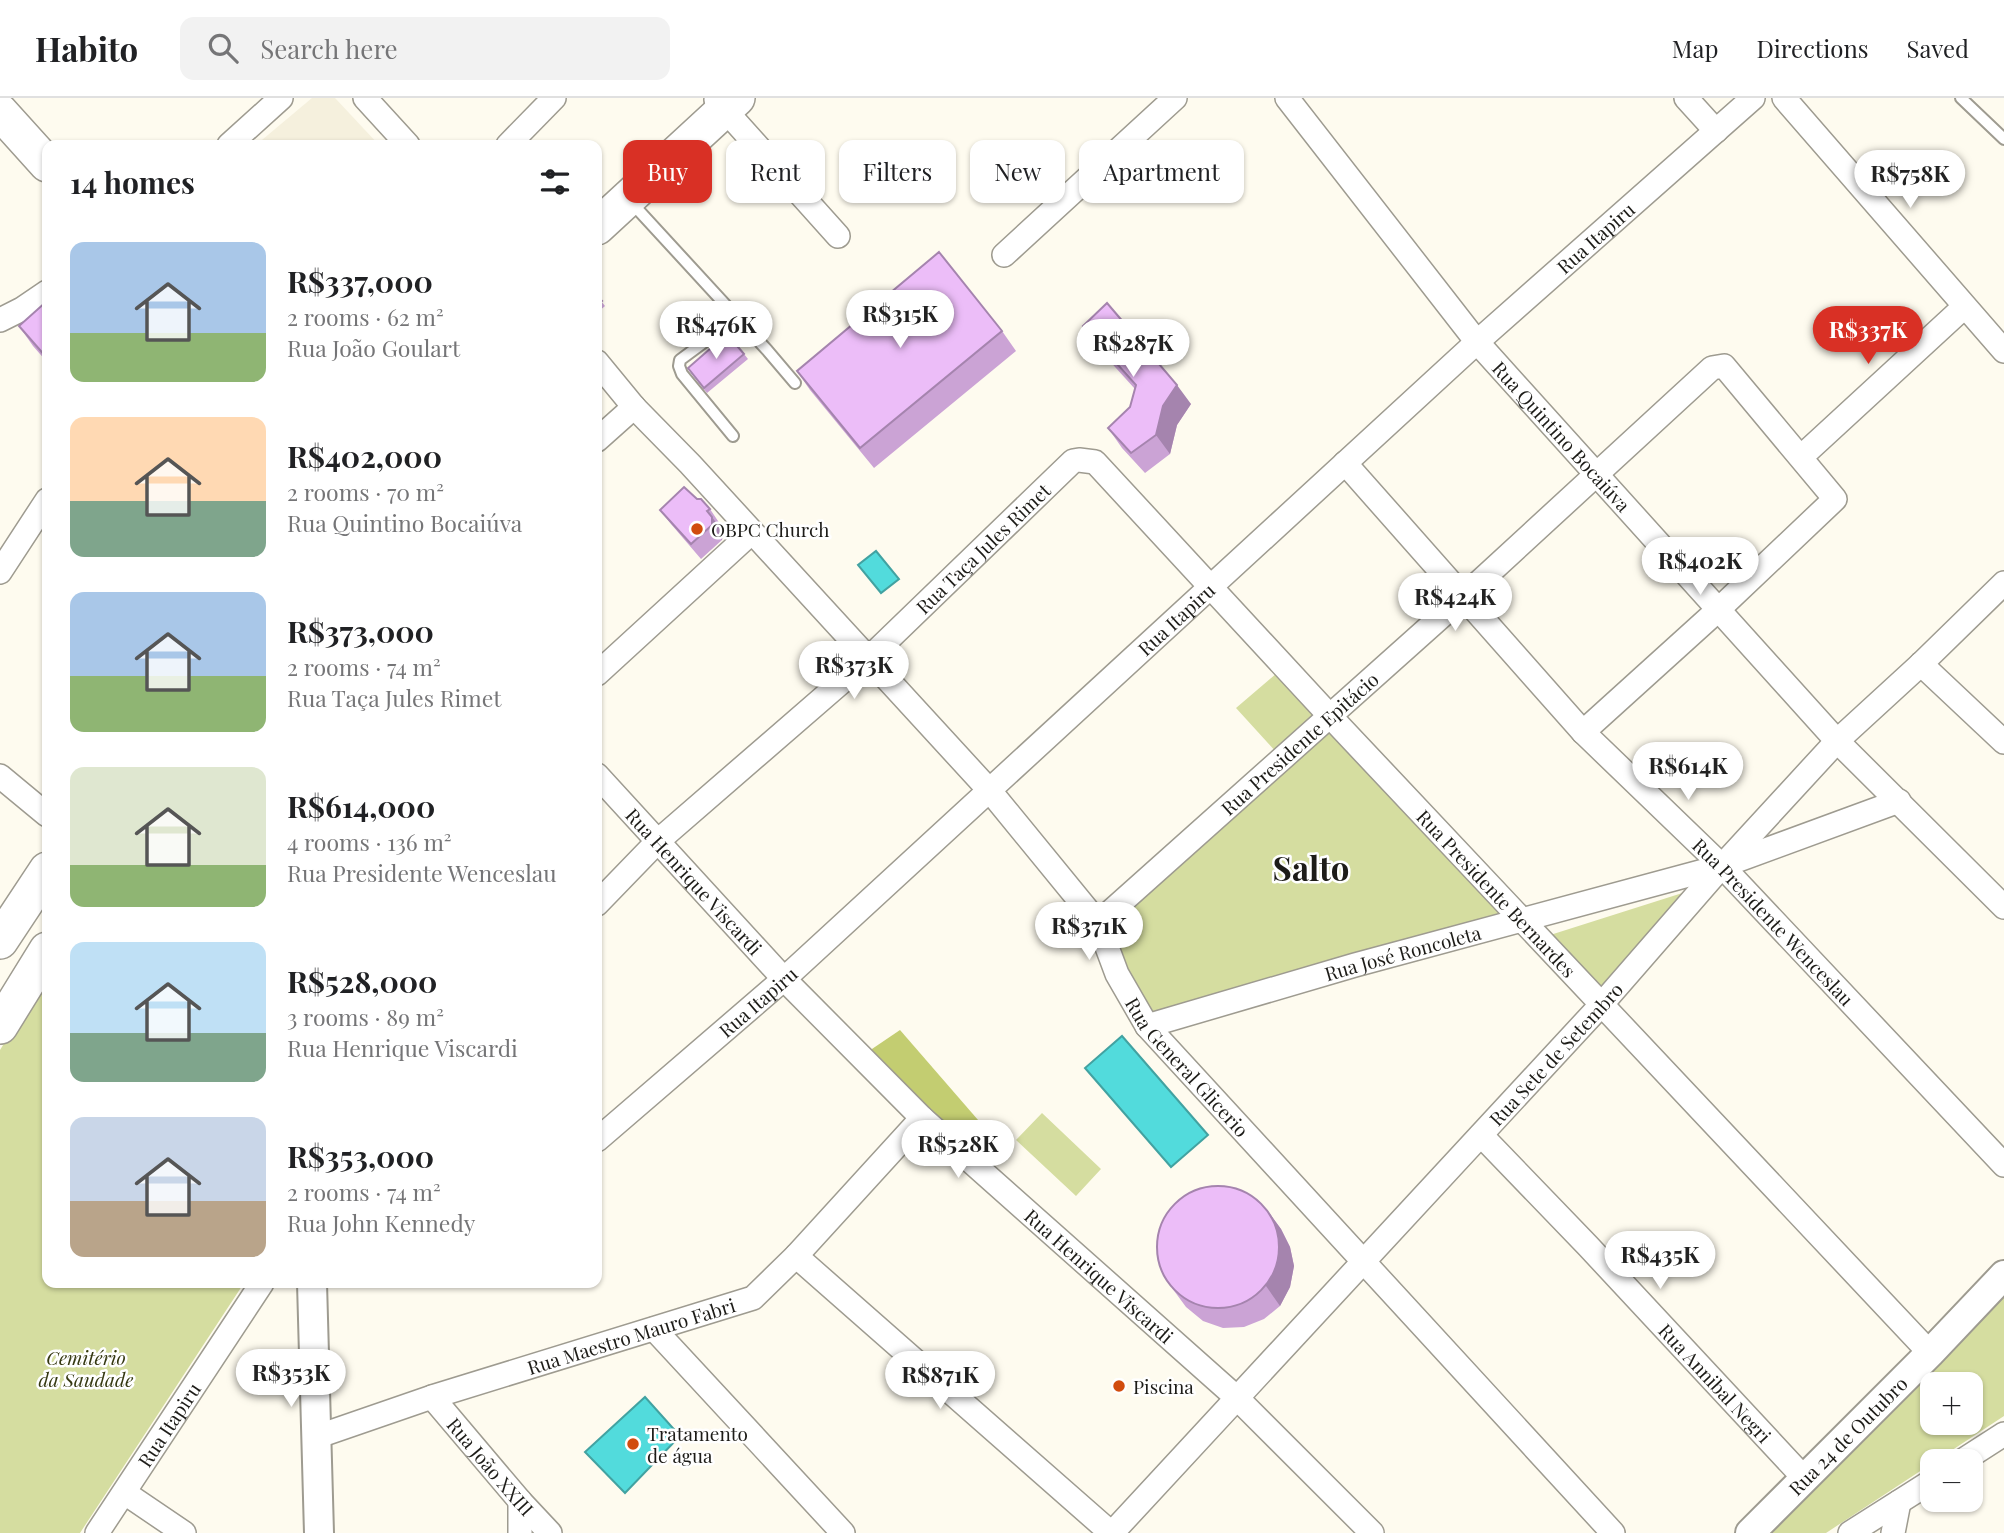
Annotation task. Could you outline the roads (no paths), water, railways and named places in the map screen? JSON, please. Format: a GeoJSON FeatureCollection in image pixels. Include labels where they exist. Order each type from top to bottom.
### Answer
{"type":"FeatureCollection","features":[{"type":"Feature","properties":{"kind":"main road"},"geometry":{"type":"LineString","coordinates":[[686,140],[725,102]]}},
{"type":"Feature","properties":{"kind":"main road"},"geometry":{"type":"LineString","coordinates":[[0,112],[42,158]]}},
{"type":"Feature","properties":{"kind":"main road"},"geometry":{"type":"LineString","coordinates":[[602,222],[623,201]]}},
{"type":"Feature","properties":{"kind":"main road"},"geometry":{"type":"LineString","coordinates":[[0,941],[42,878]]}},
{"type":"Feature","properties":{"kind":"main road"},"geometry":{"type":"LineString","coordinates":[[0,1026],[42,958]]}},
{"type":"Feature","properties":{"kind":"street"},"geometry":{"type":"LineString","coordinates":[[235,140],[281,98]]}},
{"type":"Feature","properties":{"kind":"street"},"geometry":{"type":"LineString","coordinates":[[365,98],[403,140]]}},
{"type":"Feature","properties":{"kind":"street"},"geometry":{"type":"LineString","coordinates":[[513,140],[554,98]]}},
{"type":"Feature","properties":{"kind":"street"},"geometry":{"type":"LineString","coordinates":[[1004,255],[1175,98]]}},
{"type":"Feature","properties":{"kind":"street","name":"Rua Quintino Bocaiúva"},"geometry":{"type":"LineString","coordinates":[[1287,98],[1477,342],[1837,740],[2004,907]]}},
{"type":"Feature","properties":{"kind":"street"},"geometry":{"type":"LineString","coordinates":[[1686,98],[1716,131]]}},
{"type":"Feature","properties":{"kind":"street","name":"Rua Itapiru"},"geometry":{"type":"LineString","coordinates":[[602,1136],[784,979],[1477,342],[1753,98]]}},
{"type":"Feature","properties":{"kind":"street"},"geometry":{"type":"LineString","coordinates":[[1784,98],[2004,351]]}},
{"type":"Feature","properties":{"kind":"street"},"geometry":{"type":"LineString","coordinates":[[725,102],[838,236]]}},
{"type":"Feature","properties":{"kind":"street"},"geometry":{"type":"LineString","coordinates":[[0,320],[42,295]]}},
{"type":"Feature","properties":{"kind":"street"},"geometry":{"type":"LineString","coordinates":[[1583,732],[1835,499],[1801,457],[1964,307]]}},
{"type":"Feature","properties":{"kind":"street","name":"Rua Presidente Epitácio"},"geometry":{"type":"LineString","coordinates":[[1098,923],[1598,475],[1712,368],[1724,366],[1801,457]]}},
{"type":"Feature","properties":{"kind":"street","name":"Rua General Glicerio"},"geometry":{"type":"LineString","coordinates":[[602,368],[634,407],[690,464],[990,791],[1098,923],[1117,974],[1147,1026],[1613,1533]]}},
{"type":"Feature","properties":{"kind":"street"},"geometry":{"type":"LineString","coordinates":[[602,435],[634,407]]}},
{"type":"Feature","properties":{"kind":"street","name":"Rua Taça Jules Rimet"},"geometry":{"type":"LineString","coordinates":[[602,899],[658,841],[869,659],[1073,461],[1095,462]]}},
{"type":"Feature","properties":{"kind":"street","name":"Rua Presidente Bernardes"},"geometry":{"type":"LineString","coordinates":[[1095,462],[1209,587],[1930,1353]]}},
{"type":"Feature","properties":{"kind":"street","name":"Rua Presidente Wenceslau"},"geometry":{"type":"LineString","coordinates":[[1345,463],[1583,732],[1722,866],[2004,1165]]}},
{"type":"Feature","properties":{"kind":"street"},"geometry":{"type":"LineString","coordinates":[[0,572],[42,508]]}},
{"type":"Feature","properties":{"kind":"street"},"geometry":{"type":"LineString","coordinates":[[602,669],[752,532]]}},
{"type":"Feature","properties":{"kind":"street","name":"Rua Sete de Setembro"},"geometry":{"type":"LineString","coordinates":[[1112,1533],[1601,1004],[1837,740],[1921,664],[2004,583]]}},
{"type":"Feature","properties":{"kind":"street"},"geometry":{"type":"LineString","coordinates":[[1921,664],[2004,742]]}},
{"type":"Feature","properties":{"kind":"street"},"geometry":{"type":"LineString","coordinates":[[0,776],[42,811]]}},
{"type":"Feature","properties":{"kind":"street","name":"Rua Henrique Viscardi"},"geometry":{"type":"LineString","coordinates":[[602,780],[784,979],[922,1118],[1237,1398],[1372,1533]]}},
{"type":"Feature","properties":{"kind":"street","name":"Rua José Roncoleta"},"geometry":{"type":"LineString","coordinates":[[1147,1026],[1355,965],[1722,866],[1899,801]]}},
{"type":"Feature","properties":{"kind":"street","name":"Rua Maestro Mauro Fabri"},"geometry":{"type":"LineString","coordinates":[[316,1437],[432,1397],[753,1298],[796,1256],[922,1118]]}},
{"type":"Feature","properties":{"kind":"street","name":"Rua Annibal Negri"},"geometry":{"type":"LineString","coordinates":[[1481,1135],[1805,1479]]}},
{"type":"Feature","properties":{"kind":"street"},"geometry":{"type":"LineString","coordinates":[[796,1256],[1112,1533]]}},
{"type":"Feature","properties":{"kind":"street","name":"Rua 24 de Outubro"},"geometry":{"type":"LineString","coordinates":[[1750,1533],[2004,1275]]}},
{"type":"Feature","properties":{"kind":"street","name":"Rua Itapiru"},"geometry":{"type":"LineString","coordinates":[[97,1533],[259,1288]]}},
{"type":"Feature","properties":{"kind":"street"},"geometry":{"type":"LineString","coordinates":[[312,1288],[319,1533]]}},
{"type":"Feature","properties":{"kind":"street"},"geometry":{"type":"LineString","coordinates":[[654,1329],[843,1533]]}},
{"type":"Feature","properties":{"kind":"street","name":"Rua João XXIII"},"geometry":{"type":"LineString","coordinates":[[432,1397],[550,1533]]}},
{"type":"Feature","properties":{"kind":"street"},"geometry":{"type":"LineString","coordinates":[[1981,1449],[2004,1434]]}},
{"type":"Feature","properties":{"kind":"street"},"geometry":{"type":"LineString","coordinates":[[1850,1533],[1920,1489]]}},
{"type":"Feature","properties":{"kind":"street"},"geometry":{"type":"LineString","coordinates":[[125,1493],[184,1533]]}},
{"type":"Feature","properties":{"kind":"street"},"geometry":{"type":"LineString","coordinates":[[520,1501],[520,1533]]}},
{"type":"Feature","properties":{"kind":"street"},"geometry":{"type":"LineString","coordinates":[[1894,1533],[1899,1502]]}},
{"type":"Feature","properties":{"kind":"lane"},"geometry":{"type":"LineString","coordinates":[[1961,98],[2004,139]]}},
{"type":"Feature","properties":{"kind":"lane"},"geometry":{"type":"LineString","coordinates":[[633,203],[795,383]]}},
{"type":"Feature","properties":{"kind":"lane"},"geometry":{"type":"LineString","coordinates":[[733,436],[682,374],[679,366],[680,360],[738,317]]}},
{"type":"Feature","properties":{"kind":"water"},"geometry":{"type":"Polygon","coordinates":[[[876,551],[899,579],[881,593],[858,565],[876,551]]]}},
{"type":"Feature","properties":{"kind":"water"},"geometry":{"type":"Polygon","coordinates":[[[1122,1036],[1208,1135],[1171,1167],[1085,1068],[1122,1036]]]}},
{"type":"Feature","properties":{"kind":"water","name":"Tratamento de água"},"geometry":{"type":"Polygon","coordinates":[[[645,1397],[680,1436],[625,1493],[585,1452],[645,1397]]]}},
{"type":"Feature","properties":{"kind":"place","name":"OBPC Church"},"geometry":{"type":"Point","coordinates":[697,529]}},
{"type":"Feature","properties":{"kind":"place","name":"Piscina"},"geometry":{"type":"Point","coordinates":[1119,1386]}},
{"type":"Feature","properties":{"kind":"place","name":"Tratamento de água"},"geometry":{"type":"Point","coordinates":[633,1444]}},
{"type":"Feature","properties":{"kind":"district","name":"Salto"},"geometry":{"type":"Point","coordinates":[1311,867]}},
{"type":"Feature","properties":{"kind":"park label","name":"Cemitério da Saudade"},"geometry":{"type":"Point","coordinates":[86,1368]}}]}
